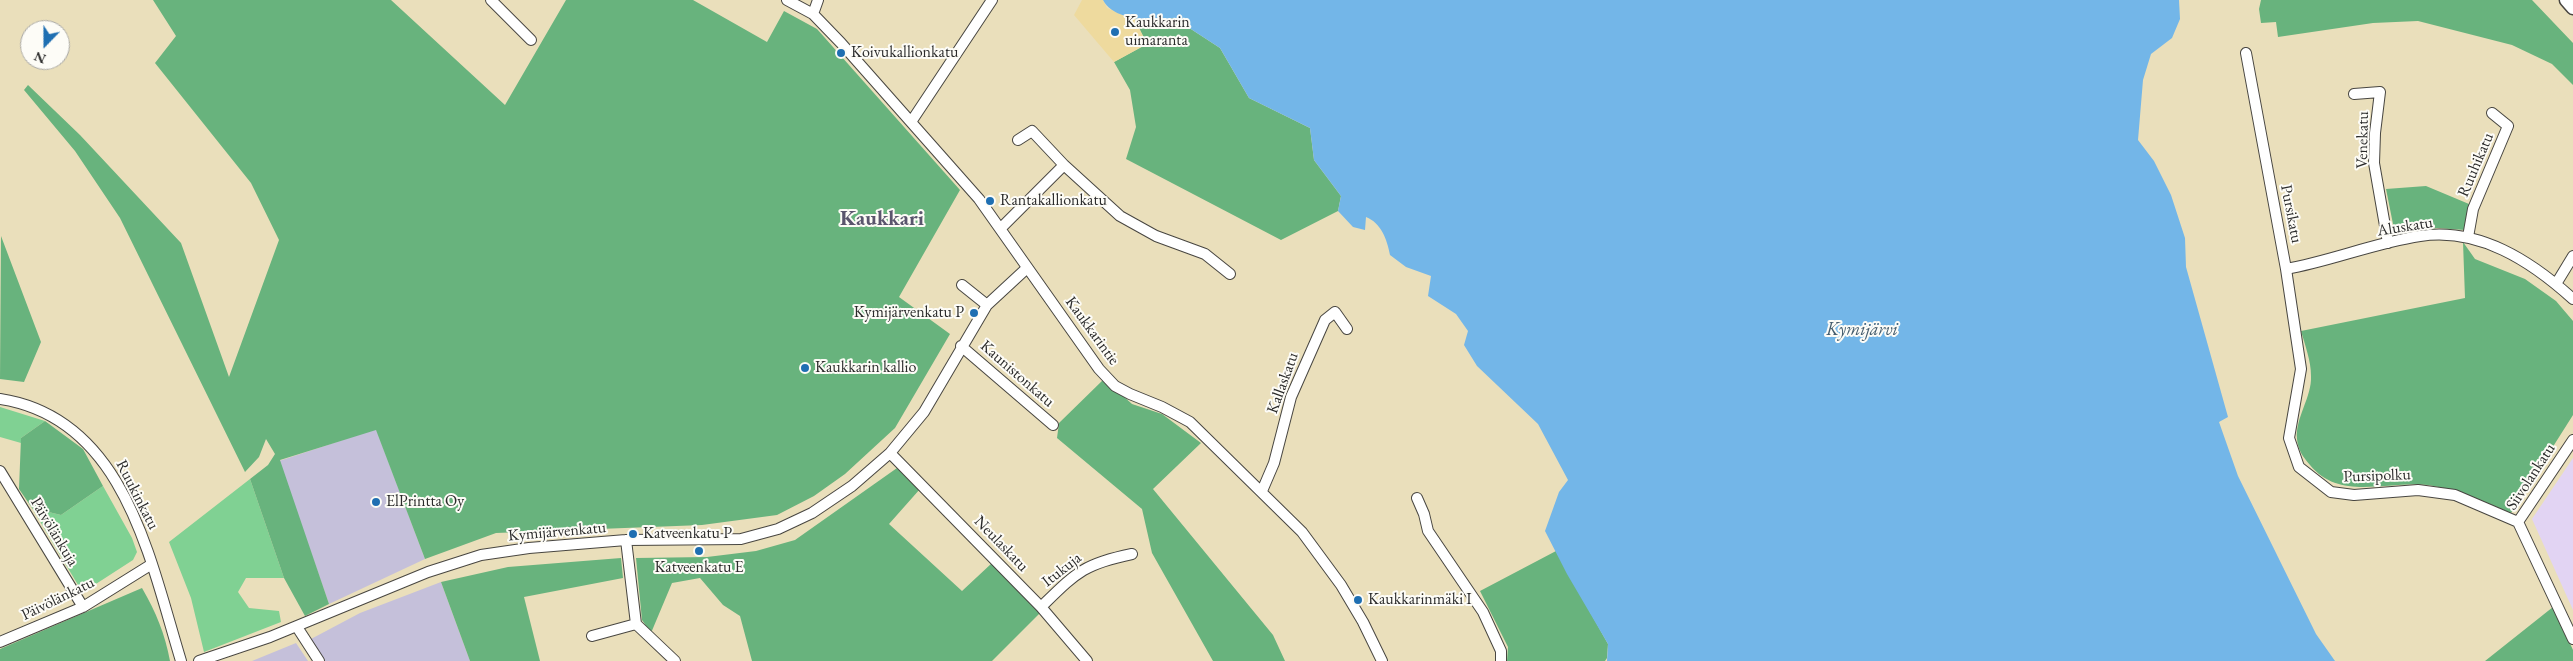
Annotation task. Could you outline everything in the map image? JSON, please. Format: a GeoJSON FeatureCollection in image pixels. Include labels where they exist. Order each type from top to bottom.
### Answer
{"type":"FeatureCollection","features":[{"type":"Feature","properties":{"kind":"street"},"geometry":{"type":"LineString","coordinates":[[491,0],[531,40]]}},
{"type":"Feature","properties":{"kind":"street","name":"Kaukkarintie"},"geometry":{"type":"LineString","coordinates":[[787,0],[812,14],[876,81],[1001,228],[1099,369],[1116,386],[1190,422],[1302,532],[1341,585],[1367,630],[1382,661]]}},
{"type":"Feature","properties":{"kind":"street"},"geometry":{"type":"LineString","coordinates":[[812,14],[818,0]]}},
{"type":"Feature","properties":{"kind":"street"},"geometry":{"type":"LineString","coordinates":[[911,122],[992,0]]}},
{"type":"Feature","properties":{"kind":"street"},"geometry":{"type":"LineString","coordinates":[[2566,0],[2573,8]]}},
{"type":"Feature","properties":{"kind":"street","name":"Pursikatu"},"geometry":{"type":"LineString","coordinates":[[2246,53],[2286,269],[2301,369],[2300,381]]}},
{"type":"Feature","properties":{"kind":"street","name":"Venekatu"},"geometry":{"type":"LineString","coordinates":[[2354,94],[2380,92],[2375,133],[2374,163],[2388,243]]}},
{"type":"Feature","properties":{"kind":"street","name":"Ruuhikatu"},"geometry":{"type":"LineString","coordinates":[[2468,237],[2473,209],[2508,126],[2492,113]]}},
{"type":"Feature","properties":{"kind":"street"},"geometry":{"type":"LineString","coordinates":[[1018,140],[1032,131],[1064,165],[1120,216],[1156,236],[1205,254],[1230,274]]}},
{"type":"Feature","properties":{"kind":"street"},"geometry":{"type":"LineString","coordinates":[[1001,228],[1064,165]]}},
{"type":"Feature","properties":{"kind":"street","name":"Aluskatu"},"geometry":{"type":"LineString","coordinates":[[2286,269],[2421,236],[2468,237],[2511,253],[2556,284],[2573,299]]}},
{"type":"Feature","properties":{"kind":"street"},"geometry":{"type":"LineString","coordinates":[[2556,284],[2573,256]]}},
{"type":"Feature","properties":{"kind":"street","name":"Kymijärvenkatu"},"geometry":{"type":"LineString","coordinates":[[199,661],[297,626],[428,572],[481,555],[529,548],[626,540],[673,542],[741,539],[778,528],[812,513],[852,486],[890,453],[924,412],[961,346],[987,305],[1027,268]]}},
{"type":"Feature","properties":{"kind":"street"},"geometry":{"type":"LineString","coordinates":[[962,285],[987,305]]}},
{"type":"Feature","properties":{"kind":"street","name":"Kallaskatu"},"geometry":{"type":"LineString","coordinates":[[1262,491],[1274,463],[1291,397],[1326,320],[1335,312],[1347,329]]}},
{"type":"Feature","properties":{"kind":"street","name":"Kaunistonkatu"},"geometry":{"type":"LineString","coordinates":[[961,346],[1053,425]]}},
{"type":"Feature","properties":{"kind":"street","name":"Pursipolku"},"geometry":{"type":"LineString","coordinates":[[2300,381],[2289,438],[2299,467],[2331,492],[2354,495],[2418,490],[2455,495],[2518,522]]}},
{"type":"Feature","properties":{"kind":"street","name":"Ruukinkatu"},"geometry":{"type":"LineString","coordinates":[[0,399],[39,408],[59,418],[77,432],[108,467],[142,537],[152,564],[180,661]]}},
{"type":"Feature","properties":{"kind":"street","name":"Siivolankatu"},"geometry":{"type":"LineString","coordinates":[[2573,440],[2518,522],[2573,639]]}},
{"type":"Feature","properties":{"kind":"street","name":"Neulaskatu"},"geometry":{"type":"LineString","coordinates":[[890,453],[1041,607],[1087,661]]}},
{"type":"Feature","properties":{"kind":"street","name":"Päivölänkuja"},"geometry":{"type":"LineString","coordinates":[[0,472],[83,607]]}},
{"type":"Feature","properties":{"kind":"street"},"geometry":{"type":"LineString","coordinates":[[1417,498],[1424,514],[1428,531],[1483,612],[1501,651],[1501,661]]}},
{"type":"Feature","properties":{"kind":"street"},"geometry":{"type":"LineString","coordinates":[[626,540],[636,624],[675,661]]}},
{"type":"Feature","properties":{"kind":"street","name":"Itukuja"},"geometry":{"type":"LineString","coordinates":[[1041,607],[1085,567],[1102,560],[1132,554]]}},
{"type":"Feature","properties":{"kind":"street","name":"Päivölänkatu"},"geometry":{"type":"LineString","coordinates":[[0,642],[83,607],[152,564]]}},
{"type":"Feature","properties":{"kind":"street"},"geometry":{"type":"LineString","coordinates":[[592,636],[636,624]]}},
{"type":"Feature","properties":{"kind":"street"},"geometry":{"type":"LineString","coordinates":[[297,626],[319,661]]}},
{"type":"Feature","properties":{"kind":"shaded area"},"geometry":{"type":"Polygon","coordinates":[[[376,429],[425,559],[329,604],[279,461],[376,429]]]}},
{"type":"Feature","properties":{"kind":"shaded area"},"geometry":{"type":"Polygon","coordinates":[[[2573,458],[2573,610],[2532,519],[2573,458]]]}},
{"type":"Feature","properties":{"kind":"shaded area"},"geometry":{"type":"Polygon","coordinates":[[[441,582],[470,661],[325,661],[311,639],[360,613],[441,582]]]}},
{"type":"Feature","properties":{"kind":"shaded area"},"geometry":{"type":"Polygon","coordinates":[[[296,643],[308,661],[252,661],[296,643]]]}},
{"type":"Feature","properties":{"kind":"green space"},"geometry":{"type":"Polygon","coordinates":[[[153,0],[391,0],[505,105],[566,0],[693,0],[767,42],[784,11],[817,29],[960,190],[899,297],[950,334],[895,428],[845,474],[814,496],[777,515],[702,525],[496,533],[425,559],[376,430],[280,460],[329,604],[305,616],[284,578],[250,479],[268,465],[275,454],[266,439],[259,457],[245,472],[120,218],[75,151],[24,90],[28,85],[80,135],[181,243],[229,377],[279,240],[251,183],[155,63],[176,36],[153,0]]]}},
{"type":"Feature","properties":{"kind":"green space"},"geometry":{"type":"Polygon","coordinates":[[[2261,0],[2532,0],[2573,43],[2573,85],[2552,64],[2512,45],[2418,21],[2373,23],[2278,37],[2276,22],[2261,23],[2259,9],[2261,0]]]}},
{"type":"Feature","properties":{"kind":"green space"},"geometry":{"type":"Polygon","coordinates":[[[1148,18],[1162,21],[1174,18],[1220,48],[1249,98],[1310,128],[1314,160],[1341,196],[1338,211],[1281,240],[1126,159],[1136,127],[1130,90],[1114,62],[1147,44],[1135,20],[1148,18]]]}},
{"type":"Feature","properties":{"kind":"green space"},"geometry":{"type":"Polygon","coordinates":[[[2426,186],[2469,204],[2465,230],[2437,228],[2395,234],[2386,189],[2426,186]]]}},
{"type":"Feature","properties":{"kind":"green space"},"geometry":{"type":"Polygon","coordinates":[[[1,236],[41,342],[24,382],[0,379],[1,236]]]}},
{"type":"Feature","properties":{"kind":"green space"},"geometry":{"type":"Polygon","coordinates":[[[2463,242],[2475,259],[2525,279],[2556,301],[2573,321],[2573,415],[2511,513],[2481,500],[2428,485],[2365,487],[2335,483],[2322,476],[2310,465],[2298,447],[2298,423],[2311,384],[2309,359],[2301,331],[2465,298],[2463,242]]]}},
{"type":"Feature","properties":{"kind":"green space"},"geometry":{"type":"Polygon","coordinates":[[[1104,379],[1132,404],[1162,414],[1201,443],[1153,489],[1273,635],[1285,661],[1213,661],[1152,553],[1142,509],[1057,438],[1059,423],[1104,379]]]}},
{"type":"Feature","properties":{"kind":"green space"},"geometry":{"type":"Polygon","coordinates":[[[0,407],[45,421],[21,438],[21,443],[0,437],[0,407]]]}},
{"type":"Feature","properties":{"kind":"green space"},"geometry":{"type":"Polygon","coordinates":[[[45,421],[83,449],[103,486],[61,515],[32,508],[19,489],[21,438],[45,421]]]}},
{"type":"Feature","properties":{"kind":"green space"},"geometry":{"type":"Polygon","coordinates":[[[897,468],[920,489],[889,524],[962,591],[992,563],[1041,612],[992,661],[752,661],[740,616],[723,605],[700,578],[672,583],[651,633],[642,620],[636,558],[707,557],[756,551],[795,540],[897,468]]]}},
{"type":"Feature","properties":{"kind":"green space"},"geometry":{"type":"Polygon","coordinates":[[[250,479],[284,578],[246,578],[238,592],[249,608],[279,611],[281,622],[204,652],[191,598],[169,542],[250,479]]]}},
{"type":"Feature","properties":{"kind":"green space"},"geometry":{"type":"Polygon","coordinates":[[[103,486],[132,538],[137,552],[133,560],[85,591],[81,590],[32,508],[61,515],[103,486]]]}},
{"type":"Feature","properties":{"kind":"green space"},"geometry":{"type":"Polygon","coordinates":[[[1556,551],[1608,644],[1607,658],[1605,661],[1507,661],[1508,647],[1480,591],[1556,551]]]}},
{"type":"Feature","properties":{"kind":"green space"},"geometry":{"type":"Polygon","coordinates":[[[621,558],[623,578],[524,597],[540,661],[470,661],[441,582],[508,567],[621,558]]]}},
{"type":"Feature","properties":{"kind":"green space"},"geometry":{"type":"Polygon","coordinates":[[[142,588],[159,623],[170,661],[0,661],[0,649],[142,588]]]}},
{"type":"Feature","properties":{"kind":"green space"},"geometry":{"type":"Polygon","coordinates":[[[2553,607],[2573,650],[2573,661],[2485,661],[2553,607]]]}},
{"type":"Feature","properties":{"kind":"sand","name":"Kaukkarin uimaranta"},"geometry":{"type":"Polygon","coordinates":[[[1082,0],[1103,0],[1107,8],[1135,20],[1147,44],[1114,62],[1074,15],[1082,0]]]}},
{"type":"Feature","properties":{"kind":"water","name":"Kymijärvi"},"geometry":{"type":"Polygon","coordinates":[[[1103,0],[2179,0],[2180,19],[2172,38],[2151,54],[2143,80],[2138,140],[2154,161],[2171,195],[2185,238],[2186,267],[2228,417],[2219,422],[2238,476],[2316,634],[2335,661],[1607,661],[1608,644],[1567,574],[1545,531],[1559,492],[1568,480],[1538,424],[1477,366],[1464,345],[1468,331],[1456,314],[1428,296],[1431,276],[1406,267],[1390,255],[1387,243],[1376,223],[1366,217],[1365,230],[1353,227],[1338,211],[1341,196],[1314,160],[1310,128],[1249,98],[1220,48],[1174,18],[1146,20],[1125,16],[1108,7],[1103,0]]]}},
{"type":"Feature","properties":{"kind":"place","name":"Kaukkarin uimaranta"},"geometry":{"type":"Point","coordinates":[1115,32]}},
{"type":"Feature","properties":{"kind":"place","name":"Koivukallionkatu"},"geometry":{"type":"Point","coordinates":[841,53]}},
{"type":"Feature","properties":{"kind":"place","name":"Rantakallionkatu"},"geometry":{"type":"Point","coordinates":[990,201]}},
{"type":"Feature","properties":{"kind":"place","name":"Kymijärvenkatu P"},"geometry":{"type":"Point","coordinates":[974,313]}},
{"type":"Feature","properties":{"kind":"place","name":"Kaukkarin kallio"},"geometry":{"type":"Point","coordinates":[805,368]}},
{"type":"Feature","properties":{"kind":"place","name":"ElPrintta Oy"},"geometry":{"type":"Point","coordinates":[376,502]}},
{"type":"Feature","properties":{"kind":"place","name":"Katveenkatu P"},"geometry":{"type":"Point","coordinates":[633,534]}},
{"type":"Feature","properties":{"kind":"place","name":"Katveenkatu E"},"geometry":{"type":"Point","coordinates":[699,551]}},
{"type":"Feature","properties":{"kind":"place","name":"Kaukkarinmäki I"},"geometry":{"type":"Point","coordinates":[1358,600]}},
{"type":"Feature","properties":{"kind":"district","name":"Kaukkari"},"geometry":{"type":"Point","coordinates":[882,219]}}]}
